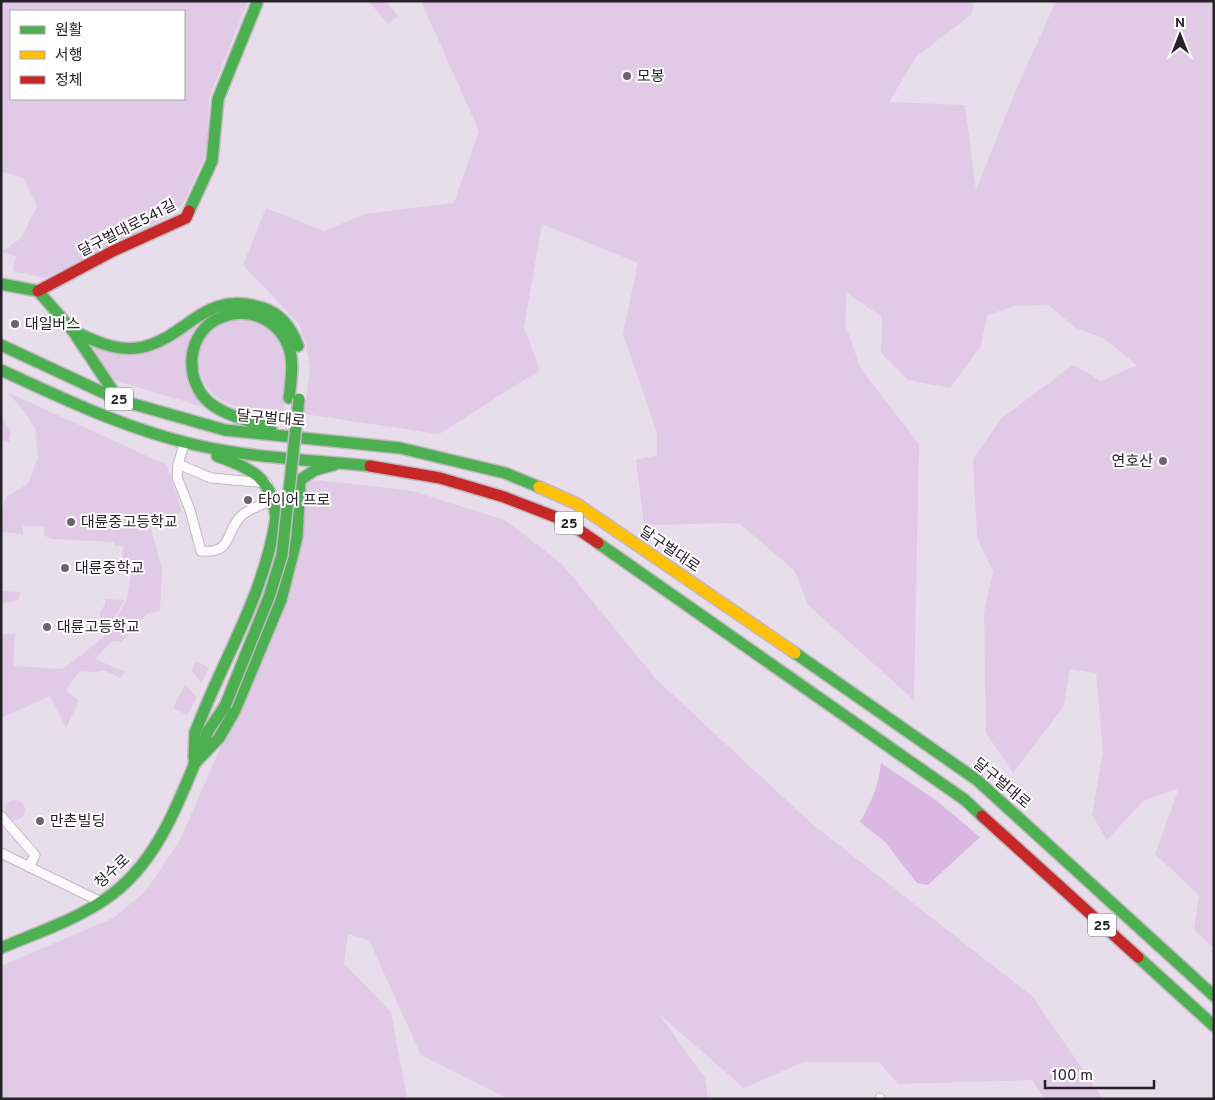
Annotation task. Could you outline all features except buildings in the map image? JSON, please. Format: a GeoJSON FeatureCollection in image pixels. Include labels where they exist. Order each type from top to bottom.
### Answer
{"type":"FeatureCollection","features":[{"type":"Feature","properties":{"kind":"main road","name":"달구벌대로541길"},"geometry":{"type":"LineString","coordinates":[[38,291],[113,251],[186,218],[212,161],[218,99],[258,2]]}},
{"type":"Feature","properties":{"kind":"main road"},"geometry":{"type":"LineString","coordinates":[[1,284],[38,291],[74,331],[119,400]]}},
{"type":"Feature","properties":{"kind":"main road"},"geometry":{"type":"LineString","coordinates":[[74,331],[110,347],[124,349],[144,346],[218,305],[234,302],[254,304],[275,313],[288,324],[297,344],[301,368],[294,399],[274,553],[225,706],[219,738],[194,764]]}},
{"type":"Feature","properties":{"kind":"main road"},"geometry":{"type":"LineString","coordinates":[[294,399],[291,354],[287,341],[274,324],[258,315],[238,312],[216,318],[199,333],[192,351],[192,378],[205,398],[223,411],[274,430],[312,437]]}},
{"type":"Feature","properties":{"kind":"main road","name":"달구벌대로"},"geometry":{"type":"LineString","coordinates":[[1,345],[119,400],[225,430],[312,437],[400,448],[475,465],[534,484],[578,504],[873,706],[977,780],[1214,996]]}},
{"type":"Feature","properties":{"kind":"main road","name":"25"},"geometry":{"type":"LineString","coordinates":[[1,370],[127,426],[190,443],[253,455],[397,470],[467,486],[529,504],[566,521],[965,800],[1214,1026]]}},
{"type":"Feature","properties":{"kind":"main road"},"geometry":{"type":"LineString","coordinates":[[190,443],[247,468],[267,483]]}},
{"type":"Feature","properties":{"kind":"main road"},"geometry":{"type":"LineString","coordinates":[[225,706],[281,600],[294,556],[300,480],[306,474],[338,463]]}},
{"type":"Feature","properties":{"kind":"main road","name":"청수로"},"geometry":{"type":"LineString","coordinates":[[194,764],[195,733],[262,582],[273,547],[276,518],[274,499],[267,483]]}},
{"type":"Feature","properties":{"kind":"main road","name":"청수로"},"geometry":{"type":"LineString","coordinates":[[1,948],[101,902],[117,891],[149,854],[159,838],[208,732],[225,706]]}},
{"type":"Feature","properties":{"kind":"street"},"geometry":{"type":"LineString","coordinates":[[190,443],[178,464],[177,477],[190,510],[201,551],[212,552],[220,550],[231,536],[240,516],[274,499]]}},
{"type":"Feature","properties":{"kind":"street"},"geometry":{"type":"LineString","coordinates":[[178,464],[211,478],[267,483]]}},
{"type":"Feature","properties":{"kind":"street"},"geometry":{"type":"LineString","coordinates":[[1,816],[35,855],[29,866]]}},
{"type":"Feature","properties":{"kind":"street"},"geometry":{"type":"LineString","coordinates":[[1,853],[101,902]]}},
{"type":"Feature","properties":{"kind":"shaded area"},"geometry":{"type":"Polygon","coordinates":[[[1,1],[248,1],[209,98],[207,152],[183,204],[173,214],[45,278],[13,271],[16,256],[2,252],[21,238],[37,206],[23,178],[4,172],[1,173],[1,1]]]}},
{"type":"Feature","properties":{"kind":"shaded area"},"geometry":{"type":"Polygon","coordinates":[[[372,1],[386,1],[398,16],[388,24],[370,3],[372,1]]]}},
{"type":"Feature","properties":{"kind":"shaded area"},"geometry":{"type":"Polygon","coordinates":[[[421,1],[974,1],[972,14],[916,57],[889,102],[965,105],[976,190],[1016,90],[1056,1],[1214,1],[1214,948],[1194,930],[1199,895],[1155,854],[1179,788],[1143,801],[1107,840],[1092,815],[1103,752],[1096,673],[1070,669],[1064,706],[1013,773],[986,733],[984,612],[993,571],[977,538],[973,459],[1002,418],[1073,365],[1101,381],[1137,365],[1103,338],[1076,328],[1048,305],[1015,306],[987,315],[981,346],[950,388],[908,380],[881,353],[882,317],[847,293],[845,324],[861,369],[919,444],[914,700],[808,605],[795,571],[739,523],[644,525],[636,460],[657,455],[657,433],[623,334],[638,263],[542,224],[524,328],[540,370],[439,434],[304,414],[310,369],[306,344],[299,324],[243,265],[266,208],[324,231],[365,214],[454,203],[479,131],[421,1]]]}},
{"type":"Feature","properties":{"kind":"shaded area"},"geometry":{"type":"Polygon","coordinates":[[[234,316],[257,318],[270,325],[278,334],[284,346],[287,375],[283,415],[246,409],[227,403],[213,394],[202,379],[198,360],[199,350],[206,333],[213,326],[234,316]]]}},
{"type":"Feature","properties":{"kind":"shaded area"},"geometry":{"type":"Polygon","coordinates":[[[199,319],[188,346],[186,364],[193,382],[207,406],[204,407],[113,380],[91,344],[113,353],[199,319]]]}},
{"type":"Feature","properties":{"kind":"shaded area"},"geometry":{"type":"Polygon","coordinates":[[[7,392],[167,465],[182,512],[148,518],[162,569],[160,611],[147,614],[121,642],[112,641],[95,659],[125,672],[120,678],[104,670],[94,672],[80,671],[66,690],[79,701],[66,728],[50,696],[1,718],[1,634],[15,634],[13,666],[63,669],[103,638],[127,600],[132,566],[122,565],[123,546],[115,546],[115,542],[51,539],[44,535],[44,526],[23,526],[23,534],[1,532],[1,511],[7,496],[28,484],[38,457],[35,428],[24,411],[7,392]]]}},
{"type":"Feature","properties":{"kind":"shaded area"},"geometry":{"type":"Polygon","coordinates":[[[1,417],[11,431],[9,442],[1,440],[1,417]]]}},
{"type":"Feature","properties":{"kind":"shaded area"},"geometry":{"type":"Polygon","coordinates":[[[319,480],[412,491],[505,520],[562,564],[656,679],[812,824],[1033,997],[1103,1099],[1045,1099],[1032,1080],[898,1084],[879,1062],[803,1062],[744,1088],[658,1013],[705,1078],[708,1099],[509,1099],[421,1055],[369,940],[348,934],[344,964],[391,1012],[407,1099],[1,1099],[1,966],[113,918],[146,891],[180,840],[291,587],[301,544],[304,482],[319,480]]]}},
{"type":"Feature","properties":{"kind":"shaded area"},"geometry":{"type":"Polygon","coordinates":[[[1,591],[21,592],[18,600],[1,604],[1,591]]]}},
{"type":"Feature","properties":{"kind":"shaded area"},"geometry":{"type":"Polygon","coordinates":[[[105,599],[125,600],[103,635],[100,635],[100,611],[105,605],[105,599]]]}},
{"type":"Feature","properties":{"kind":"shaded area"},"geometry":{"type":"Polygon","coordinates":[[[196,661],[209,668],[201,683],[192,671],[196,661]]]}},
{"type":"Feature","properties":{"kind":"shaded area"},"geometry":{"type":"Polygon","coordinates":[[[185,685],[197,697],[187,715],[173,708],[185,685]]]}},
{"type":"Feature","properties":{"kind":"shaded area"},"geometry":{"type":"Polygon","coordinates":[[[881,763],[937,801],[980,837],[928,885],[917,883],[885,842],[860,822],[874,794],[881,763]]]}},
{"type":"Feature","properties":{"kind":"shaded area"},"geometry":{"type":"Polygon","coordinates":[[[15,800],[22,803],[25,810],[22,817],[15,820],[8,817],[5,810],[8,803],[15,800]]]}},
{"type":"Feature","properties":{"kind":"traffic: fast"},"geometry":{"type":"LineString","coordinates":[[189,211],[212,161],[218,99],[257,3]]}},
{"type":"Feature","properties":{"kind":"traffic: fast"},"geometry":{"type":"LineString","coordinates":[[1,284],[38,291],[73,331],[119,400]]}},
{"type":"Feature","properties":{"kind":"traffic: fast"},"geometry":{"type":"LineString","coordinates":[[73,331],[107,345],[125,348],[143,347],[173,334],[211,309],[226,305],[243,304],[263,308],[275,314],[289,328],[298,346]]}},
{"type":"Feature","properties":{"kind":"traffic: fast"},"geometry":{"type":"LineString","coordinates":[[271,428],[225,412],[211,404],[202,394],[195,383],[192,370],[195,344],[201,333],[210,324],[222,317],[234,314],[256,316],[275,326],[288,345],[291,356],[292,372],[289,398]]}},
{"type":"Feature","properties":{"kind":"traffic: fast"},"geometry":{"type":"LineString","coordinates":[[1,345],[119,400],[225,430],[400,448],[505,473],[539,487]]}},
{"type":"Feature","properties":{"kind":"traffic: fast"},"geometry":{"type":"LineString","coordinates":[[1,370],[97,413],[171,439],[239,453],[370,466]]}},
{"type":"Feature","properties":{"kind":"traffic: fast"},"geometry":{"type":"LineString","coordinates":[[225,706],[269,597],[282,555],[299,399]]}},
{"type":"Feature","properties":{"kind":"traffic: fast"},"geometry":{"type":"LineString","coordinates":[[217,456],[240,465],[258,476],[270,493],[276,518]]}},
{"type":"Feature","properties":{"kind":"traffic: fast"},"geometry":{"type":"LineString","coordinates":[[194,764],[219,738],[235,710],[281,600],[297,537],[300,480],[315,470],[334,465]]}},
{"type":"Feature","properties":{"kind":"traffic: fast"},"geometry":{"type":"LineString","coordinates":[[194,758],[195,733],[252,602],[262,575],[276,518]]}},
{"type":"Feature","properties":{"kind":"traffic: fast"},"geometry":{"type":"LineString","coordinates":[[598,543],[965,800],[982,816]]}},
{"type":"Feature","properties":{"kind":"traffic: fast"},"geometry":{"type":"LineString","coordinates":[[795,653],[977,780],[1214,996]]}},
{"type":"Feature","properties":{"kind":"traffic: fast"},"geometry":{"type":"LineString","coordinates":[[208,731],[225,706]]}},
{"type":"Feature","properties":{"kind":"traffic: fast"},"geometry":{"type":"LineString","coordinates":[[1,948],[80,914],[104,900],[124,885],[141,866],[168,824],[208,731]]}},
{"type":"Feature","properties":{"kind":"traffic: fast"},"geometry":{"type":"LineString","coordinates":[[1138,957],[1214,1026]]}},
{"type":"Feature","properties":{"kind":"traffic: slow"},"geometry":{"type":"LineString","coordinates":[[539,487],[577,504],[795,653]]}},
{"type":"Feature","properties":{"kind":"traffic: jam"},"geometry":{"type":"LineString","coordinates":[[38,291],[113,251],[186,218],[189,211]]}},
{"type":"Feature","properties":{"kind":"traffic: jam"},"geometry":{"type":"LineString","coordinates":[[370,466],[440,478],[504,497],[566,521],[598,543]]}},
{"type":"Feature","properties":{"kind":"traffic: jam"},"geometry":{"type":"LineString","coordinates":[[982,816],[1138,957]]}},
{"type":"Feature","properties":{"kind":"place","name":"모봉"},"geometry":{"type":"Point","coordinates":[627,76]}},
{"type":"Feature","properties":{"kind":"place","name":"대일버스"},"geometry":{"type":"Point","coordinates":[15,324]}},
{"type":"Feature","properties":{"kind":"place","name":"연호산"},"geometry":{"type":"Point","coordinates":[1163,461]}},
{"type":"Feature","properties":{"kind":"place","name":"타이어 프로"},"geometry":{"type":"Point","coordinates":[248,500]}},
{"type":"Feature","properties":{"kind":"place","name":"대륜중고등학교"},"geometry":{"type":"Point","coordinates":[71,522]}},
{"type":"Feature","properties":{"kind":"place","name":"대륜중학교"},"geometry":{"type":"Point","coordinates":[65,568]}},
{"type":"Feature","properties":{"kind":"place","name":"대륜고등학교"},"geometry":{"type":"Point","coordinates":[47,627]}},
{"type":"Feature","properties":{"kind":"place","name":"만촌빌딩"},"geometry":{"type":"Point","coordinates":[40,821]}}]}
